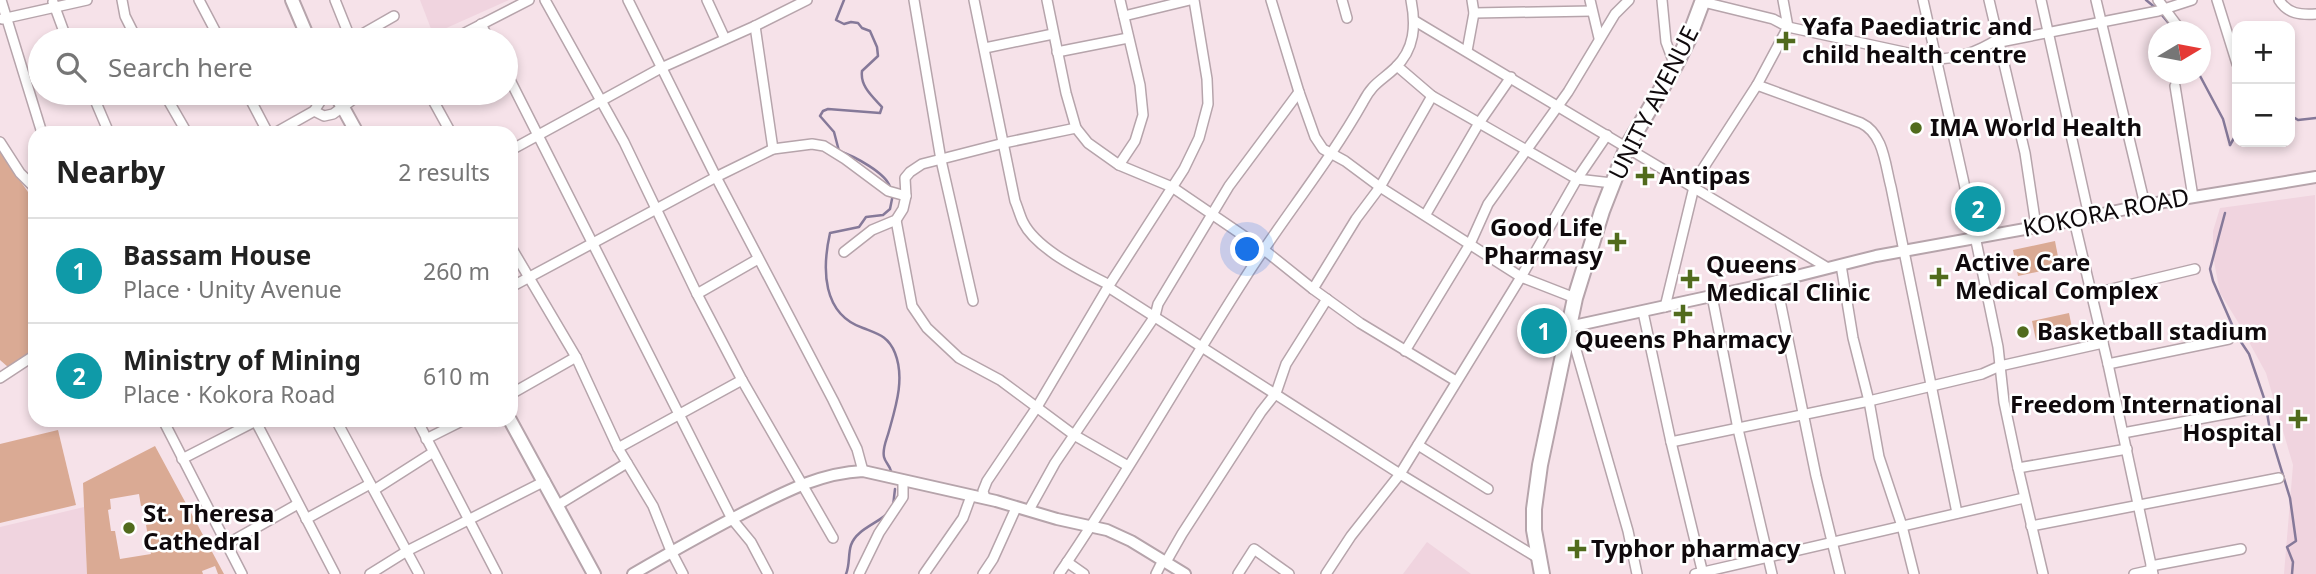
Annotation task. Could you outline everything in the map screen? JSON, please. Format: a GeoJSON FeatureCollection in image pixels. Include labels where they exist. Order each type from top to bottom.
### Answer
{"type":"FeatureCollection","features":[{"type":"Feature","properties":{"kind":"main road"},"geometry":{"type":"LineString","coordinates":[[292,0],[304,28]]}},
{"type":"Feature","properties":{"kind":"main road","name":"UNITY AVENUE"},"geometry":{"type":"LineString","coordinates":[[1542,574],[1534,509],[1538,476],[1575,298],[1612,183],[1627,147],[1675,66],[1703,1]]}},
{"type":"Feature","properties":{"kind":"main road"},"geometry":{"type":"LineString","coordinates":[[342,106],[353,126]]}},
{"type":"Feature","properties":{"kind":"main road"},"geometry":{"type":"LineString","coordinates":[[514,427],[594,574]]}},
{"type":"Feature","properties":{"kind":"street"},"geometry":{"type":"LineString","coordinates":[[1,0],[3,19],[28,87]]}},
{"type":"Feature","properties":{"kind":"street"},"geometry":{"type":"LineString","coordinates":[[3,19],[53,3],[87,0]]}},
{"type":"Feature","properties":{"kind":"street"},"geometry":{"type":"LineString","coordinates":[[121,0],[131,28]]}},
{"type":"Feature","properties":{"kind":"street"},"geometry":{"type":"LineString","coordinates":[[199,0],[214,28]]}},
{"type":"Feature","properties":{"kind":"street"},"geometry":{"type":"LineString","coordinates":[[335,0],[346,28]]}},
{"type":"Feature","properties":{"kind":"street"},"geometry":{"type":"LineString","coordinates":[[474,28],[529,0]]}},
{"type":"Feature","properties":{"kind":"street"},"geometry":{"type":"LineString","coordinates":[[545,0],[601,100],[742,380],[833,538]]}},
{"type":"Feature","properties":{"kind":"street"},"geometry":{"type":"LineString","coordinates":[[628,0],[758,259],[833,400],[857,449],[863,471]]}},
{"type":"Feature","properties":{"kind":"street"},"geometry":{"type":"LineString","coordinates":[[707,0],[724,39]]}},
{"type":"Feature","properties":{"kind":"street"},"geometry":{"type":"LineString","coordinates":[[518,146],[662,68],[807,0]]}},
{"type":"Feature","properties":{"kind":"street"},"geometry":{"type":"LineString","coordinates":[[914,0],[941,160],[973,301]]}},
{"type":"Feature","properties":{"kind":"street"},"geometry":{"type":"LineString","coordinates":[[974,0],[1015,201],[1024,225],[1037,239],[1063,260],[1109,285],[1108,287],[1400,474],[1538,558]]}},
{"type":"Feature","properties":{"kind":"street"},"geometry":{"type":"LineString","coordinates":[[1047,0],[1076,128],[1088,143],[1119,165],[1172,187],[1264,249],[1312,289],[1360,323],[1456,381]]}},
{"type":"Feature","properties":{"kind":"street"},"geometry":{"type":"LineString","coordinates":[[1119,165],[1135,141],[1143,115],[1140,85],[1120,0]]}},
{"type":"Feature","properties":{"kind":"street"},"geometry":{"type":"LineString","coordinates":[[985,498],[983,491],[987,481],[1037,407],[1108,287],[1184,169],[1199,138],[1208,104],[1207,79],[1192,0],[1124,16]]}},
{"type":"Feature","properties":{"kind":"street"},"geometry":{"type":"LineString","coordinates":[[1271,0],[1299,92],[1315,137],[1323,149],[1521,277],[1575,298]]}},
{"type":"Feature","properties":{"kind":"street"},"geometry":{"type":"LineString","coordinates":[[1342,0],[1347,18]]}},
{"type":"Feature","properties":{"kind":"street"},"geometry":{"type":"LineString","coordinates":[[1059,574],[1091,527],[1201,346],[1264,249],[1332,154],[1369,90],[1397,66],[1410,46],[1415,21],[1411,0]]}},
{"type":"Feature","properties":{"kind":"street"},"geometry":{"type":"LineString","coordinates":[[1467,51],[1474,13],[1472,0]]}},
{"type":"Feature","properties":{"kind":"street"},"geometry":{"type":"LineString","coordinates":[[1542,0],[1545,12]]}},
{"type":"Feature","properties":{"kind":"street"},"geometry":{"type":"LineString","coordinates":[[1590,0],[1599,38]]}},
{"type":"Feature","properties":{"kind":"street"},"geometry":{"type":"LineString","coordinates":[[1405,351],[1470,244],[1489,204],[1557,107],[1615,14],[1629,0]]}},
{"type":"Feature","properties":{"kind":"street"},"geometry":{"type":"LineString","coordinates":[[1662,0],[1666,42],[1675,66]]}},
{"type":"Feature","properties":{"kind":"street"},"geometry":{"type":"LineString","coordinates":[[1665,307],[1694,187],[1702,170],[1758,85],[1788,27],[1783,0]]}},
{"type":"Feature","properties":{"kind":"street"},"geometry":{"type":"LineString","coordinates":[[1923,0],[1998,347],[2004,402],[2024,498],[2043,574]]}},
{"type":"Feature","properties":{"kind":"street"},"geometry":{"type":"LineString","coordinates":[[1989,0],[2025,153],[2036,226]]}},
{"type":"Feature","properties":{"kind":"street"},"geometry":{"type":"LineString","coordinates":[[2041,0],[2090,216]]}},
{"type":"Feature","properties":{"kind":"street"},"geometry":{"type":"LineString","coordinates":[[2096,0],[2144,205]]}},
{"type":"Feature","properties":{"kind":"street"},"geometry":{"type":"LineString","coordinates":[[2158,0],[2175,21]]}},
{"type":"Feature","properties":{"kind":"street"},"geometry":{"type":"LineString","coordinates":[[1703,1],[1773,19],[1788,27],[1936,60],[1967,55],[1999,41],[2166,8],[2192,0]]}},
{"type":"Feature","properties":{"kind":"street"},"geometry":{"type":"LineString","coordinates":[[2217,0],[2232,48]]}},
{"type":"Feature","properties":{"kind":"street"},"geometry":{"type":"LineString","coordinates":[[2279,0],[2284,8],[2295,14],[2316,13]]}},
{"type":"Feature","properties":{"kind":"street"},"geometry":{"type":"LineString","coordinates":[[53,3],[62,28]]}},
{"type":"Feature","properties":{"kind":"street"},"geometry":{"type":"LineString","coordinates":[[1474,13],[1592,11]]}},
{"type":"Feature","properties":{"kind":"street"},"geometry":{"type":"LineString","coordinates":[[372,28],[394,16]]}},
{"type":"Feature","properties":{"kind":"street"},"geometry":{"type":"LineString","coordinates":[[1415,21],[1828,268]]}},
{"type":"Feature","properties":{"kind":"street"},"geometry":{"type":"LineString","coordinates":[[481,24],[483,28]]}},
{"type":"Feature","properties":{"kind":"street"},"geometry":{"type":"LineString","coordinates":[[755,26],[773,149]]}},
{"type":"Feature","properties":{"kind":"street"},"geometry":{"type":"LineString","coordinates":[[985,48],[1053,34]]}},
{"type":"Feature","properties":{"kind":"street"},"geometry":{"type":"LineString","coordinates":[[1057,52],[1128,38]]}},
{"type":"Feature","properties":{"kind":"street"},"geometry":{"type":"LineString","coordinates":[[1397,66],[1432,96],[1577,179],[1612,183]]}},
{"type":"Feature","properties":{"kind":"street"},"geometry":{"type":"LineString","coordinates":[[1426,214],[1479,123],[1511,77]]}},
{"type":"Feature","properties":{"kind":"street"},"geometry":{"type":"LineString","coordinates":[[1758,85],[1871,128],[1877,135],[1904,251],[1957,513]]}},
{"type":"Feature","properties":{"kind":"street"},"geometry":{"type":"LineString","coordinates":[[2175,86],[2193,197]]}},
{"type":"Feature","properties":{"kind":"street"},"geometry":{"type":"LineString","coordinates":[[1030,510],[1045,478],[1155,316],[1158,304],[1228,186],[1299,92]]}},
{"type":"Feature","properties":{"kind":"street"},"geometry":{"type":"LineString","coordinates":[[518,95],[732,519],[751,542],[768,574]]}},
{"type":"Feature","properties":{"kind":"street"},"geometry":{"type":"LineString","coordinates":[[1312,289],[1356,219],[1380,187],[1432,96]]}},
{"type":"Feature","properties":{"kind":"street"},"geometry":{"type":"LineString","coordinates":[[35,105],[40,126]]}},
{"type":"Feature","properties":{"kind":"street"},"geometry":{"type":"LineString","coordinates":[[97,105],[106,126]]}},
{"type":"Feature","properties":{"kind":"street"},"geometry":{"type":"LineString","coordinates":[[171,105],[183,126]]}},
{"type":"Feature","properties":{"kind":"street"},"geometry":{"type":"LineString","coordinates":[[253,105],[264,126]]}},
{"type":"Feature","properties":{"kind":"street"},"geometry":{"type":"LineString","coordinates":[[287,126],[314,111],[318,105]]}},
{"type":"Feature","properties":{"kind":"street"},"geometry":{"type":"LineString","coordinates":[[436,105],[447,126]]}},
{"type":"Feature","properties":{"kind":"street"},"geometry":{"type":"LineString","coordinates":[[314,111],[329,116],[342,106]]}},
{"type":"Feature","properties":{"kind":"street"},"geometry":{"type":"LineString","coordinates":[[844,252],[872,230],[896,220],[903,209],[906,196],[905,178],[922,164],[1076,128]]}},
{"type":"Feature","properties":{"kind":"street"},"geometry":{"type":"LineString","coordinates":[[1326,574],[1351,536],[1400,474],[1521,277],[1577,179],[1607,135]]}},
{"type":"Feature","properties":{"kind":"street"},"geometry":{"type":"LineString","coordinates":[[0,142],[28,181]]}},
{"type":"Feature","properties":{"kind":"street"},"geometry":{"type":"LineString","coordinates":[[518,284],[773,149],[812,144],[824,146],[888,191],[906,196]]}},
{"type":"Feature","properties":{"kind":"street","name":"KOKORA ROAD"},"geometry":{"type":"LineString","coordinates":[[1569,327],[1904,251],[2144,205],[2316,177]]}},
{"type":"Feature","properties":{"kind":"street"},"geometry":{"type":"LineString","coordinates":[[896,220],[912,306],[927,328],[959,358],[1000,380],[1074,435],[1128,466]]}},
{"type":"Feature","properties":{"kind":"street"},"geometry":{"type":"LineString","coordinates":[[2074,220],[2152,570]]}},
{"type":"Feature","properties":{"kind":"street"},"geometry":{"type":"LineString","coordinates":[[518,259],[576,357],[618,448],[653,506],[683,574]]}},
{"type":"Feature","properties":{"kind":"street"},"geometry":{"type":"LineString","coordinates":[[697,294],[758,259]]}},
{"type":"Feature","properties":{"kind":"street"},"geometry":{"type":"LineString","coordinates":[[1841,265],[1878,457],[1902,526],[1914,574]]}},
{"type":"Feature","properties":{"kind":"street"},"geometry":{"type":"LineString","coordinates":[[2091,294],[2195,269]]}},
{"type":"Feature","properties":{"kind":"street"},"geometry":{"type":"LineString","coordinates":[[1776,281],[1840,574]]}},
{"type":"Feature","properties":{"kind":"street"},"geometry":{"type":"LineString","coordinates":[[1712,296],[1738,429],[1772,574]]}},
{"type":"Feature","properties":{"kind":"street"},"geometry":{"type":"LineString","coordinates":[[1156,574],[1276,393],[1286,364],[1327,299]]}},
{"type":"Feature","properties":{"kind":"street"},"geometry":{"type":"LineString","coordinates":[[1643,312],[1700,573],[2024,498]]}},
{"type":"Feature","properties":{"kind":"street"},"geometry":{"type":"LineString","coordinates":[[1569,327],[1628,531],[1637,574]]}},
{"type":"Feature","properties":{"kind":"street"},"geometry":{"type":"LineString","coordinates":[[2108,364],[2229,340]]}},
{"type":"Feature","properties":{"kind":"street"},"geometry":{"type":"LineString","coordinates":[[1671,442],[1869,401],[1982,374],[2000,366],[2103,343]]}},
{"type":"Feature","properties":{"kind":"street"},"geometry":{"type":"LineString","coordinates":[[518,390],[576,357]]}},
{"type":"Feature","properties":{"kind":"street"},"geometry":{"type":"LineString","coordinates":[[0,377],[28,359]]}},
{"type":"Feature","properties":{"kind":"street"},"geometry":{"type":"LineString","coordinates":[[618,448],[742,380]]}},
{"type":"Feature","properties":{"kind":"street"},"geometry":{"type":"LineString","coordinates":[[2123,433],[2263,407]]}},
{"type":"Feature","properties":{"kind":"street"},"geometry":{"type":"LineString","coordinates":[[167,427],[242,574]]}},
{"type":"Feature","properties":{"kind":"street"},"geometry":{"type":"LineString","coordinates":[[183,459],[243,427]]}},
{"type":"Feature","properties":{"kind":"street"},"geometry":{"type":"LineString","coordinates":[[260,427],[335,574]]}},
{"type":"Feature","properties":{"kind":"street"},"geometry":{"type":"LineString","coordinates":[[340,427],[419,574]]}},
{"type":"Feature","properties":{"kind":"street"},"geometry":{"type":"LineString","coordinates":[[420,427],[498,574]]}},
{"type":"Feature","properties":{"kind":"street"},"geometry":{"type":"LineString","coordinates":[[426,439],[450,427]]}},
{"type":"Feature","properties":{"kind":"street"},"geometry":{"type":"LineString","coordinates":[[1418,444],[1488,489]]}},
{"type":"Feature","properties":{"kind":"street"},"geometry":{"type":"LineString","coordinates":[[2018,468],[2127,449]]}},
{"type":"Feature","properties":{"kind":"street"},"geometry":{"type":"LineString","coordinates":[[306,519],[372,487],[432,453]]}},
{"type":"Feature","properties":{"kind":"street"},"geometry":{"type":"LineString","coordinates":[[558,505],[626,463]]}},
{"type":"Feature","properties":{"kind":"street"},"geometry":{"type":"LineString","coordinates":[[633,574],[671,551],[802,484],[843,472],[863,471],[985,498],[1116,533],[1185,574]]}},
{"type":"Feature","properties":{"kind":"street"},"geometry":{"type":"LineString","coordinates":[[2031,526],[2279,478]]}},
{"type":"Feature","properties":{"kind":"street"},"geometry":{"type":"LineString","coordinates":[[859,574],[879,533],[903,497],[903,480]]}},
{"type":"Feature","properties":{"kind":"street"},"geometry":{"type":"LineString","coordinates":[[370,574],[407,551],[545,481]]}},
{"type":"Feature","properties":{"kind":"street"},"geometry":{"type":"LineString","coordinates":[[924,574],[962,518],[971,496]]}},
{"type":"Feature","properties":{"kind":"street"},"geometry":{"type":"LineString","coordinates":[[227,544],[298,504]]}},
{"type":"Feature","properties":{"kind":"street"},"geometry":{"type":"LineString","coordinates":[[983,574],[993,559],[1016,508]]}},
{"type":"Feature","properties":{"kind":"street"},"geometry":{"type":"LineString","coordinates":[[1238,574],[1254,549],[1289,574]]}},
{"type":"Feature","properties":{"kind":"street"},"geometry":{"type":"LineString","coordinates":[[2134,574],[2241,549]]}},
{"type":"Feature","properties":{"kind":"street"},"geometry":{"type":"LineString","coordinates":[[1068,562],[1084,574]]}},
{"type":"Feature","properties":{"kind":"shaded area"},"geometry":{"type":"Polygon","coordinates":[[[420,0],[509,0],[446,28],[431,28],[420,0]]]}},
{"type":"Feature","properties":{"kind":"shaded area"},"geometry":{"type":"Polygon","coordinates":[[[0,152],[28,192],[28,354],[8,367],[0,360],[0,152]]]}},
{"type":"Feature","properties":{"kind":"shaded area","name":"Freedom International Hospital"},"geometry":{"type":"Polygon","coordinates":[[[2315,195],[2316,574],[2284,574],[2293,465],[2266,373],[2220,293],[2213,256],[2213,231],[2220,208],[2315,195]]]}},
{"type":"Feature","properties":{"kind":"shaded area"},"geometry":{"type":"Polygon","coordinates":[[[2055,241],[2060,267],[2018,276],[2013,250],[2055,241]]]}},
{"type":"Feature","properties":{"kind":"shaded area"},"geometry":{"type":"Polygon","coordinates":[[[2069,313],[2073,333],[2036,340],[2032,321],[2069,313]]]}},
{"type":"Feature","properties":{"kind":"shaded area"},"geometry":{"type":"Polygon","coordinates":[[[58,430],[76,505],[0,523],[0,444],[58,430]]]}},
{"type":"Feature","properties":{"kind":"shaded area"},"geometry":{"type":"Polygon","coordinates":[[[155,446],[224,574],[218,574],[215,566],[202,571],[203,574],[87,574],[83,483],[155,446]],[[139,494],[110,499],[111,509],[108,510],[111,531],[115,531],[120,559],[151,554],[146,525],[151,523],[148,505],[141,506],[139,494]]]}},
{"type":"Feature","properties":{"kind":"shaded area"},"geometry":{"type":"Polygon","coordinates":[[[84,507],[87,574],[0,574],[0,527],[84,507]]]}},
{"type":"Feature","properties":{"kind":"shaded area"},"geometry":{"type":"Polygon","coordinates":[[[1427,542],[1471,574],[1403,574],[1427,542]]]}},
{"type":"Feature","properties":{"kind":"waterway"},"geometry":{"type":"LineString","coordinates":[[844,0],[836,20],[844,24],[858,23],[870,31],[877,47],[878,56],[862,71],[862,76],[867,90],[882,107],[880,113],[828,109],[820,116],[834,132],[839,151],[876,171],[890,187]]}},
{"type":"Feature","properties":{"kind":"waterway"},"geometry":{"type":"LineString","coordinates":[[2146,0],[2157,9]]}},
{"type":"Feature","properties":{"kind":"waterway"},"geometry":{"type":"LineString","coordinates":[[2161,14],[2167,21]]}},
{"type":"Feature","properties":{"kind":"waterway"},"geometry":{"type":"LineString","coordinates":[[2204,84],[2223,119],[2230,145]]}},
{"type":"Feature","properties":{"kind":"waterway"},"geometry":{"type":"LineString","coordinates":[[2295,118],[2316,118]]}},
{"type":"Feature","properties":{"kind":"waterway"},"geometry":{"type":"LineString","coordinates":[[891,471],[884,450],[898,392],[899,372],[895,353],[882,336],[849,321],[839,312],[828,289],[826,261],[830,233],[859,227],[866,217],[883,215],[890,209],[893,194]]}},
{"type":"Feature","properties":{"kind":"waterway"},"geometry":{"type":"LineString","coordinates":[[2225,213],[2210,269],[2237,336],[2249,354],[2265,401],[2271,436],[2290,498],[2296,541],[2287,547],[2293,562],[2292,574]]}},
{"type":"Feature","properties":{"kind":"waterway"},"geometry":{"type":"LineString","coordinates":[[893,506],[895,489]]}},
{"type":"Feature","properties":{"kind":"waterway"},"geometry":{"type":"LineString","coordinates":[[846,574],[854,540],[862,531],[887,514]]}},
{"type":"Feature","properties":{"kind":"place","name":"Yafa Paediatric and child health centre"},"geometry":{"type":"Point","coordinates":[1786,41]}},
{"type":"Feature","properties":{"kind":"place","name":"IMA World Health"},"geometry":{"type":"Point","coordinates":[1916,128]}},
{"type":"Feature","properties":{"kind":"place","name":"Antipas"},"geometry":{"type":"Point","coordinates":[1645,176]}},
{"type":"Feature","properties":{"kind":"place","name":"Ministry of Mining"},"geometry":{"type":"Point","coordinates":[1978,209]}},
{"type":"Feature","properties":{"kind":"place","name":"Good Life Pharmasy"},"geometry":{"type":"Point","coordinates":[1617,242]}},
{"type":"Feature","properties":{"kind":"place","name":"Active Care Medical Complex"},"geometry":{"type":"Point","coordinates":[1939,277]}},
{"type":"Feature","properties":{"kind":"place","name":"Queens Medical Clinic"},"geometry":{"type":"Point","coordinates":[1690,279]}},
{"type":"Feature","properties":{"kind":"place","name":"Queens Pharmacy"},"geometry":{"type":"Point","coordinates":[1683,314]}},
{"type":"Feature","properties":{"kind":"place","name":"Bassam House"},"geometry":{"type":"Point","coordinates":[1544,331]}},
{"type":"Feature","properties":{"kind":"place","name":"Basketball stadium"},"geometry":{"type":"Point","coordinates":[2023,332]}},
{"type":"Feature","properties":{"kind":"place","name":"Freedom International Hospital"},"geometry":{"type":"Point","coordinates":[2298,419]}},
{"type":"Feature","properties":{"kind":"place","name":"St. Theresa Cathedral"},"geometry":{"type":"Point","coordinates":[129,528]}},
{"type":"Feature","properties":{"kind":"place","name":"Typhor pharmacy"},"geometry":{"type":"Point","coordinates":[1577,549]}}]}
